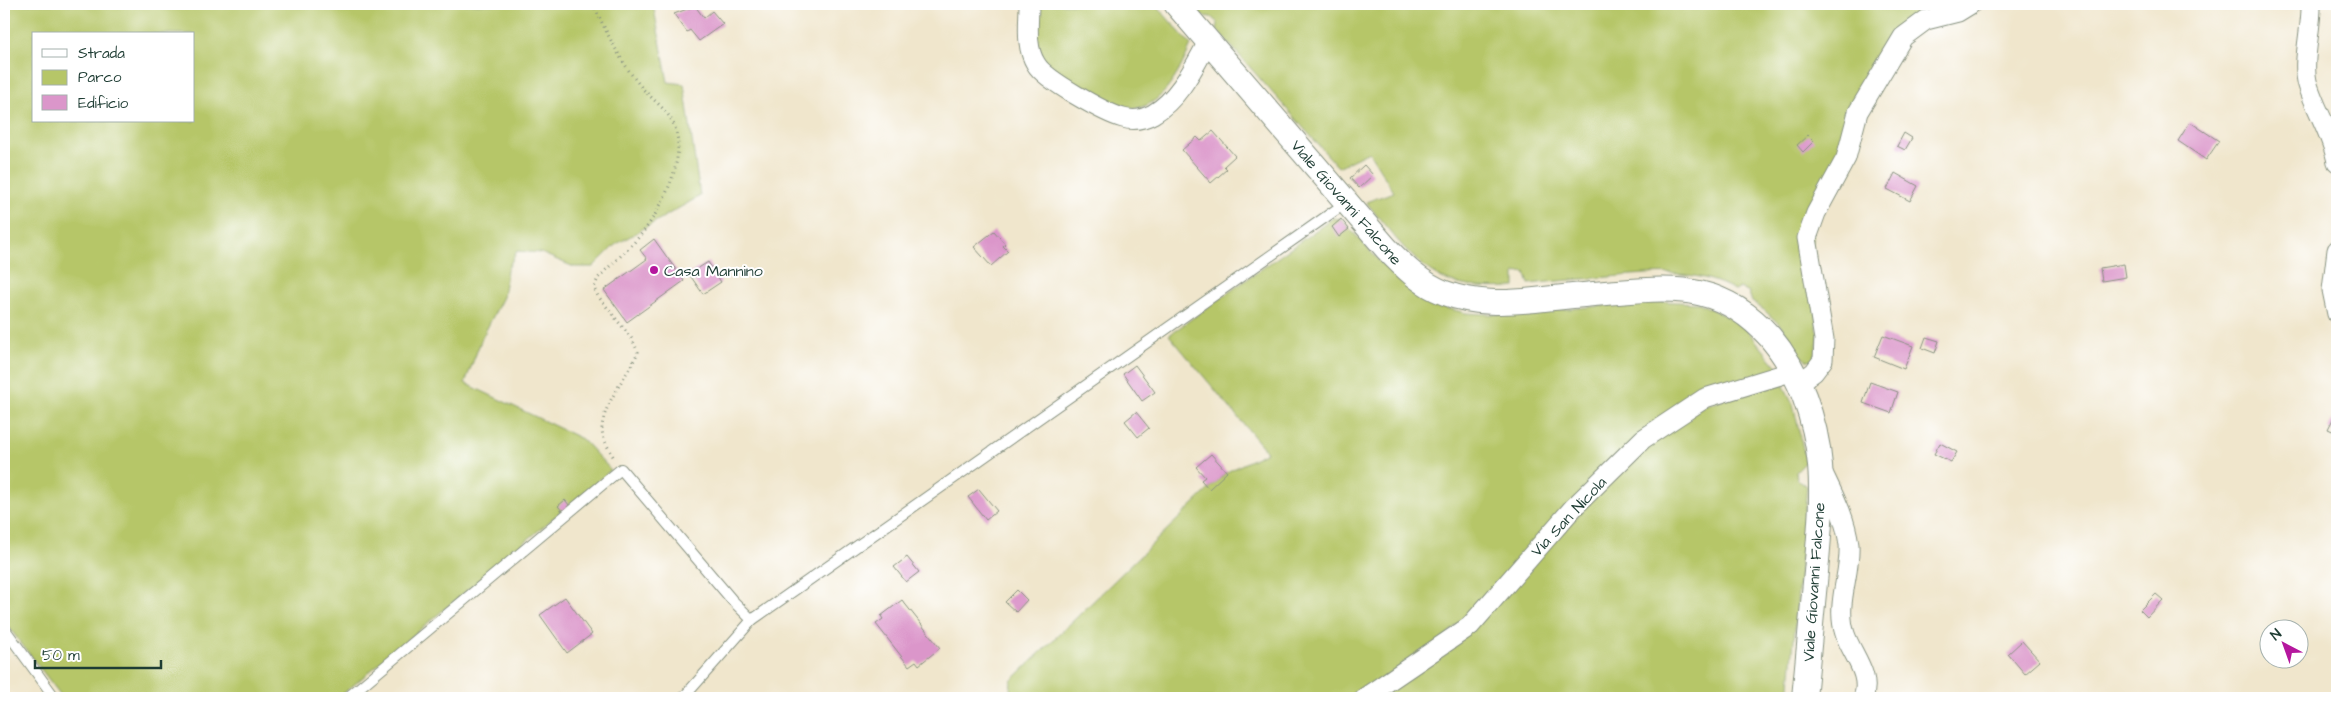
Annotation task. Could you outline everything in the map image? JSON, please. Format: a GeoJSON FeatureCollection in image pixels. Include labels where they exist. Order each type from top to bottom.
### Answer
{"type":"FeatureCollection","features":[{"type":"Feature","properties":{"kind":"street"},"geometry":{"type":"LineString","coordinates":[[1029,4],[1031,54],[1044,74],[1107,111],[1124,118],[1138,120],[1152,115],[1162,107],[1185,82],[1208,42]]}},
{"type":"Feature","properties":{"kind":"street","name":"Viale Giovanni Falcone"},"geometry":{"type":"LineString","coordinates":[[1176,4],[1402,266],[1430,286],[1446,294],[1483,302],[1511,302],[1651,288],[1696,291],[1729,303],[1744,312],[1774,342],[1796,377],[1814,434],[1820,465],[1820,528],[1804,698]]}},
{"type":"Feature","properties":{"kind":"street"},"geometry":{"type":"LineString","coordinates":[[1796,377],[1814,372],[1823,360],[1824,339],[1807,238],[1816,213],[1846,158],[1858,112],[1903,37],[1926,20],[1958,12],[1971,4]]}},
{"type":"Feature","properties":{"kind":"street"},"geometry":{"type":"LineString","coordinates":[[2311,4],[2312,19],[2306,67],[2308,85],[2324,120],[2337,162]]}},
{"type":"Feature","properties":{"kind":"street"},"geometry":{"type":"LineString","coordinates":[[2337,250],[2332,290],[2337,314]]}},
{"type":"Feature","properties":{"kind":"street","name":"Via San Nicola"},"geometry":{"type":"LineString","coordinates":[[1364,698],[1470,626],[1573,508],[1643,439],[1705,398],[1796,377]]}},
{"type":"Feature","properties":{"kind":"street"},"geometry":{"type":"LineString","coordinates":[[1820,465],[1844,520],[1849,547],[1841,608],[1844,632],[1862,669],[1866,690],[1863,698]]}},
{"type":"Feature","properties":{"kind":"lane"},"geometry":{"type":"LineString","coordinates":[[684,698],[752,620],[1347,202]]}},
{"type":"Feature","properties":{"kind":"lane"},"geometry":{"type":"LineString","coordinates":[[346,698],[621,469],[732,600],[752,620]]}},
{"type":"Feature","properties":{"kind":"lane"},"geometry":{"type":"LineString","coordinates":[[4,628],[55,698]]}},
{"type":"Feature","properties":{"kind":"path"},"geometry":{"type":"LineString","coordinates":[[593,4],[618,55],[639,85],[663,106],[674,124],[678,141],[676,164],[663,202],[643,233],[598,278],[594,288],[598,296],[632,339],[638,352],[605,413],[602,429],[606,445],[621,469]]}},
{"type":"Feature","properties":{"kind":"green space"},"geometry":{"type":"Polygon","coordinates":[[[4,4],[653,4],[668,82],[684,84],[700,196],[615,245],[593,267],[574,267],[541,253],[517,251],[507,270],[503,297],[482,338],[465,383],[582,439],[611,470],[338,698],[63,698],[4,621],[4,4]]]}},
{"type":"Feature","properties":{"kind":"green space"},"geometry":{"type":"Polygon","coordinates":[[[1038,4],[1155,4],[1191,45],[1173,80],[1157,99],[1134,109],[1115,107],[1063,77],[1046,63],[1037,46],[1038,4]]]}},
{"type":"Feature","properties":{"kind":"green space"},"geometry":{"type":"Polygon","coordinates":[[[1192,4],[1953,4],[1912,17],[1896,32],[1843,149],[1810,205],[1818,340],[1815,357],[1811,361],[1798,354],[1789,336],[1764,310],[1752,302],[1749,293],[1740,288],[1735,290],[1705,278],[1689,275],[1658,274],[1529,284],[1525,272],[1515,273],[1515,287],[1497,288],[1469,286],[1442,278],[1410,254],[1366,202],[1394,192],[1369,152],[1338,167],[1217,30],[1218,23],[1211,17],[1202,16],[1192,4]]]}},
{"type":"Feature","properties":{"kind":"green space"},"geometry":{"type":"Polygon","coordinates":[[[1333,218],[1341,219],[1381,263],[1422,297],[1442,307],[1466,313],[1505,315],[1653,301],[1699,303],[1733,320],[1748,331],[1778,368],[1700,395],[1570,504],[1444,638],[1353,698],[1006,698],[1010,691],[1011,681],[1227,472],[1267,452],[1169,335],[1333,218]]]}},
{"type":"Feature","properties":{"kind":"green space"},"geometry":{"type":"Polygon","coordinates":[[[1781,380],[1793,404],[1806,462],[1796,472],[1797,480],[1807,486],[1789,698],[1372,698],[1473,629],[1645,443],[1705,405],[1781,380]]]}},
{"type":"Feature","properties":{"kind":"building"},"geometry":{"type":"Polygon","coordinates":[[[695,6],[704,18],[712,11],[723,24],[699,41],[690,30],[687,32],[674,14],[695,6]]]}},
{"type":"Feature","properties":{"kind":"building"},"geometry":{"type":"Polygon","coordinates":[[[2190,122],[2219,141],[2206,160],[2178,141],[2190,122]]]}},
{"type":"Feature","properties":{"kind":"building"},"geometry":{"type":"Polygon","coordinates":[[[1213,131],[1235,156],[1224,166],[1227,169],[1211,183],[1182,150],[1197,137],[1201,141],[1213,131]]]}},
{"type":"Feature","properties":{"kind":"building"},"geometry":{"type":"Polygon","coordinates":[[[1904,133],[1912,138],[1905,150],[1897,146],[1904,133]]]}},
{"type":"Feature","properties":{"kind":"building"},"geometry":{"type":"Polygon","coordinates":[[[1808,135],[1814,141],[1803,152],[1797,145],[1808,135]]]}},
{"type":"Feature","properties":{"kind":"building"},"geometry":{"type":"Polygon","coordinates":[[[1364,165],[1373,175],[1359,188],[1350,178],[1364,165]]]}},
{"type":"Feature","properties":{"kind":"building"},"geometry":{"type":"Polygon","coordinates":[[[1895,173],[1918,186],[1910,201],[1887,189],[1895,173]]]}},
{"type":"Feature","properties":{"kind":"building"},"geometry":{"type":"Polygon","coordinates":[[[1341,219],[1349,229],[1339,237],[1332,227],[1341,219]]]}},
{"type":"Feature","properties":{"kind":"building"},"geometry":{"type":"Polygon","coordinates":[[[994,231],[1005,244],[1003,246],[1008,251],[991,266],[974,247],[994,231]]]}},
{"type":"Feature","properties":{"kind":"building","name":"Casa Mannino"},"geometry":{"type":"Polygon","coordinates":[[[654,239],[684,281],[627,322],[604,290],[647,259],[640,250],[654,239]]]}},
{"type":"Feature","properties":{"kind":"building"},"geometry":{"type":"Polygon","coordinates":[[[708,262],[721,282],[703,294],[689,274],[708,262]]]}},
{"type":"Feature","properties":{"kind":"building"},"geometry":{"type":"Polygon","coordinates":[[[2124,264],[2126,277],[2102,281],[2100,268],[2124,264]]]}},
{"type":"Feature","properties":{"kind":"building"},"geometry":{"type":"Polygon","coordinates":[[[1883,335],[1913,346],[1904,369],[1874,357],[1883,335]]]}},
{"type":"Feature","properties":{"kind":"building"},"geometry":{"type":"Polygon","coordinates":[[[1926,337],[1939,341],[1935,353],[1922,348],[1926,337]]]}},
{"type":"Feature","properties":{"kind":"building"},"geometry":{"type":"Polygon","coordinates":[[[1135,365],[1155,392],[1142,401],[1123,374],[1135,365]]]}},
{"type":"Feature","properties":{"kind":"building"},"geometry":{"type":"Polygon","coordinates":[[[1870,382],[1898,392],[1891,413],[1863,403],[1870,382]]]}},
{"type":"Feature","properties":{"kind":"building"},"geometry":{"type":"Polygon","coordinates":[[[2337,411],[2337,433],[2328,429],[2337,411]]]}},
{"type":"Feature","properties":{"kind":"building"},"geometry":{"type":"Polygon","coordinates":[[[1136,412],[1149,428],[1138,437],[1125,421],[1136,412]]]}},
{"type":"Feature","properties":{"kind":"building"},"geometry":{"type":"Polygon","coordinates":[[[1940,443],[1957,452],[1951,462],[1934,454],[1940,443]]]}},
{"type":"Feature","properties":{"kind":"building"},"geometry":{"type":"Polygon","coordinates":[[[1211,454],[1227,472],[1209,489],[1201,480],[1205,477],[1196,467],[1211,454]]]}},
{"type":"Feature","properties":{"kind":"building"},"geometry":{"type":"Polygon","coordinates":[[[979,489],[997,511],[986,520],[968,497],[979,489]]]}},
{"type":"Feature","properties":{"kind":"building"},"geometry":{"type":"Polygon","coordinates":[[[565,500],[570,506],[563,512],[558,506],[565,500]]]}},
{"type":"Feature","properties":{"kind":"building"},"geometry":{"type":"Polygon","coordinates":[[[907,557],[919,572],[906,582],[894,567],[907,557]]]}},
{"type":"Feature","properties":{"kind":"building"},"geometry":{"type":"Polygon","coordinates":[[[1017,590],[1027,600],[1016,612],[1005,602],[1017,590]]]}},
{"type":"Feature","properties":{"kind":"building"},"geometry":{"type":"Polygon","coordinates":[[[2156,594],[2163,600],[2147,617],[2140,610],[2156,594]]]}},
{"type":"Feature","properties":{"kind":"building"},"geometry":{"type":"Polygon","coordinates":[[[565,597],[592,634],[567,653],[540,615],[565,597]]]}},
{"type":"Feature","properties":{"kind":"building"},"geometry":{"type":"Polygon","coordinates":[[[902,600],[940,648],[919,665],[916,661],[909,666],[876,624],[883,619],[881,616],[902,600]]]}},
{"type":"Feature","properties":{"kind":"building"},"geometry":{"type":"Polygon","coordinates":[[[2022,641],[2040,661],[2025,674],[2008,654],[2022,641]]]}},
{"type":"Feature","properties":{"kind":"place","name":"Casa Mannino"},"geometry":{"type":"Point","coordinates":[654,270]}}]}
